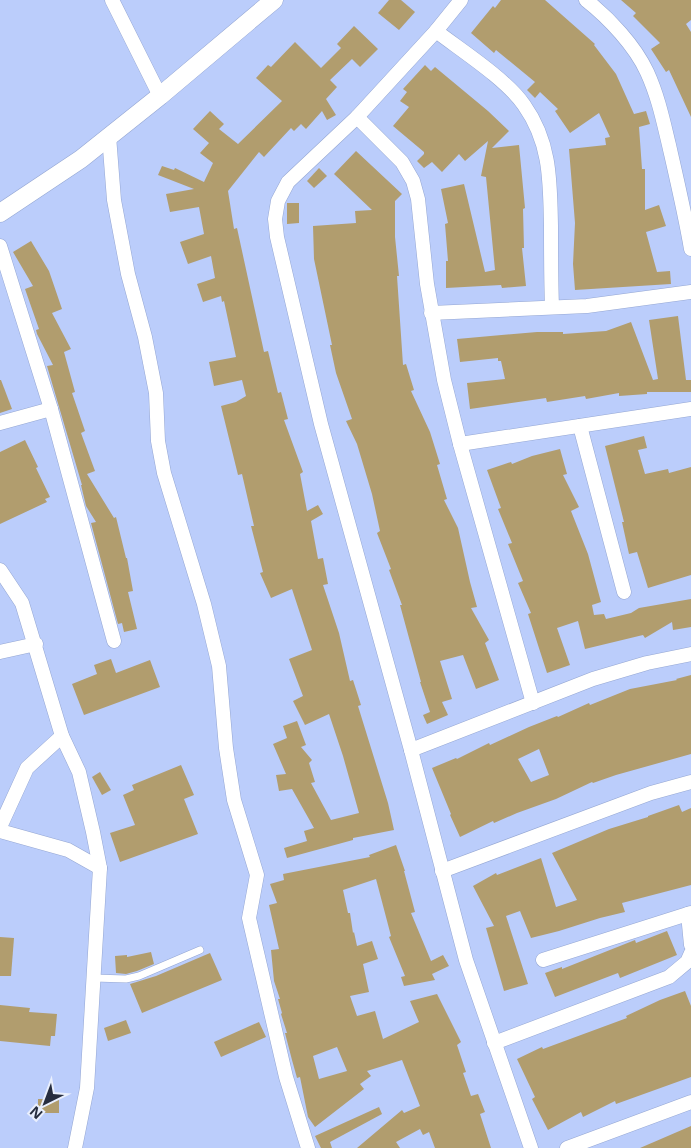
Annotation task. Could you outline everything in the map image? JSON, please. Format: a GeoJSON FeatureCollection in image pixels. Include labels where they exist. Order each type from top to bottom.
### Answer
{"type":"FeatureCollection","features":[{"type":"Feature","properties":{"kind":"street"},"geometry":{"type":"LineString","coordinates":[[112,0],[160,96]]}},
{"type":"Feature","properties":{"kind":"street"},"geometry":{"type":"LineString","coordinates":[[0,213],[81,159],[160,96],[274,0]]}},
{"type":"Feature","properties":{"kind":"street"},"geometry":{"type":"LineString","coordinates":[[461,0],[436,31],[358,117],[288,182],[278,200],[275,219],[277,238],[321,424],[411,750],[466,960],[531,1148]]}},
{"type":"Feature","properties":{"kind":"street"},"geometry":{"type":"LineString","coordinates":[[586,0],[602,12],[628,43],[646,71],[659,102],[687,199],[691,249]]}},
{"type":"Feature","properties":{"kind":"street"},"geometry":{"type":"LineString","coordinates":[[436,31],[498,79],[523,104],[538,127],[550,176],[552,307]]}},
{"type":"Feature","properties":{"kind":"street"},"geometry":{"type":"LineString","coordinates":[[358,117],[402,162],[413,181],[418,199],[431,313],[444,380],[460,444],[533,703]]}},
{"type":"Feature","properties":{"kind":"street"},"geometry":{"type":"LineString","coordinates":[[109,136],[114,200],[128,274],[145,338],[154,384],[158,442],[164,472],[204,604],[219,666],[226,748],[234,800],[257,875],[249,918],[286,1077],[308,1148]]}},
{"type":"Feature","properties":{"kind":"street"},"geometry":{"type":"LineString","coordinates":[[0,246],[51,409],[114,641]]}},
{"type":"Feature","properties":{"kind":"street"},"geometry":{"type":"LineString","coordinates":[[431,313],[587,306],[691,292]]}},
{"type":"Feature","properties":{"kind":"street"},"geometry":{"type":"LineString","coordinates":[[0,423],[51,409]]}},
{"type":"Feature","properties":{"kind":"street"},"geometry":{"type":"LineString","coordinates":[[460,444],[691,409]]}},
{"type":"Feature","properties":{"kind":"street"},"geometry":{"type":"LineString","coordinates":[[580,426],[624,592]]}},
{"type":"Feature","properties":{"kind":"street"},"geometry":{"type":"LineString","coordinates":[[0,570],[22,603],[36,644],[62,736],[79,772],[94,832],[100,868],[87,1088],[75,1148]]}},
{"type":"Feature","properties":{"kind":"street"},"geometry":{"type":"LineString","coordinates":[[0,652],[36,644]]}},
{"type":"Feature","properties":{"kind":"street"},"geometry":{"type":"LineString","coordinates":[[411,750],[593,679],[647,663],[691,654]]}},
{"type":"Feature","properties":{"kind":"street"},"geometry":{"type":"LineString","coordinates":[[0,827],[27,768],[62,736]]}},
{"type":"Feature","properties":{"kind":"street"},"geometry":{"type":"LineString","coordinates":[[442,871],[651,792],[691,782]]}},
{"type":"Feature","properties":{"kind":"street"},"geometry":{"type":"LineString","coordinates":[[0,831],[68,850],[100,868]]}},
{"type":"Feature","properties":{"kind":"street"},"geometry":{"type":"LineString","coordinates":[[543,960],[689,914],[691,945]]}},
{"type":"Feature","properties":{"kind":"street"},"geometry":{"type":"LineString","coordinates":[[494,1043],[669,976],[687,962],[691,953]]}},
{"type":"Feature","properties":{"kind":"street"},"geometry":{"type":"LineString","coordinates":[[566,1148],[691,1102]]}},
{"type":"Feature","properties":{"kind":"lane"},"geometry":{"type":"LineString","coordinates":[[94,978],[126,979],[139,976],[200,950]]}},
{"type":"Feature","properties":{"kind":"building"},"geometry":{"type":"Polygon","coordinates":[[[389,0],[401,0],[415,12],[399,30],[378,13],[389,0]]]}},
{"type":"Feature","properties":{"kind":"building"},"geometry":{"type":"Polygon","coordinates":[[[501,0],[545,0],[595,44],[616,74],[634,114],[646,111],[650,124],[639,127],[642,169],[645,169],[645,210],[659,205],[666,226],[646,232],[657,272],[670,271],[671,284],[575,290],[573,264],[575,223],[569,149],[606,145],[605,138],[610,137],[599,113],[570,133],[555,111],[558,109],[540,92],[535,98],[527,90],[535,82],[496,50],[494,53],[471,33],[493,6],[495,8],[501,0]]]}},
{"type":"Feature","properties":{"kind":"building"},"geometry":{"type":"Polygon","coordinates":[[[621,0],[691,0],[691,20],[686,24],[691,32],[691,117],[669,70],[666,72],[651,49],[660,43],[633,16],[636,13],[621,0]]]}},
{"type":"Feature","properties":{"kind":"building"},"geometry":{"type":"Polygon","coordinates":[[[354,26],[378,49],[360,67],[352,59],[330,80],[337,87],[326,99],[336,115],[327,120],[322,111],[306,129],[301,124],[294,131],[291,128],[264,157],[259,152],[228,191],[234,229],[237,228],[264,352],[268,351],[278,393],[281,392],[288,419],[284,420],[303,472],[300,474],[307,511],[318,505],[323,514],[311,521],[318,559],[323,558],[328,584],[323,585],[339,633],[350,681],[353,680],[361,705],[358,706],[388,803],[394,830],[353,838],[353,840],[287,858],[284,848],[307,841],[304,831],[314,828],[292,789],[279,791],[276,775],[286,774],[273,744],[287,738],[283,726],[297,721],[306,745],[301,747],[312,760],[309,763],[315,782],[311,783],[331,820],[359,813],[329,714],[305,725],[293,701],[303,696],[289,659],[312,650],[292,589],[271,598],[260,573],[263,572],[251,526],[254,526],[242,474],[238,475],[221,406],[236,402],[246,396],[242,380],[214,386],[209,362],[236,357],[224,301],[222,302],[221,296],[203,302],[197,284],[215,278],[211,256],[188,264],[180,242],[204,234],[199,207],[170,212],[166,194],[194,189],[158,175],[162,166],[174,170],[175,168],[204,182],[213,163],[200,153],[209,143],[193,129],[210,111],[224,124],[219,129],[238,144],[282,101],[256,78],[268,65],[271,67],[295,42],[321,68],[341,48],[337,44],[354,26]]]}},
{"type":"Feature","properties":{"kind":"building"},"geometry":{"type":"Polygon","coordinates":[[[425,65],[431,71],[435,67],[509,131],[492,148],[519,145],[525,208],[523,209],[524,248],[522,248],[526,286],[502,288],[501,285],[446,288],[446,261],[448,261],[445,224],[448,223],[441,189],[464,184],[485,272],[495,270],[486,177],[481,176],[488,141],[465,161],[459,154],[442,172],[432,162],[424,168],[417,161],[424,152],[393,126],[409,107],[400,101],[407,92],[403,89],[425,65]]]}},
{"type":"Feature","properties":{"kind":"building"},"geometry":{"type":"Polygon","coordinates":[[[356,151],[402,194],[395,201],[395,237],[399,276],[397,276],[403,365],[406,364],[414,390],[411,391],[430,432],[440,464],[437,465],[447,499],[444,500],[458,528],[477,607],[471,608],[489,640],[485,643],[499,680],[476,689],[463,655],[440,661],[452,699],[442,702],[448,715],[427,724],[423,715],[430,712],[420,682],[400,605],[402,605],[377,533],[380,531],[372,494],[357,444],[346,421],[352,419],[336,373],[314,259],[313,226],[356,223],[355,211],[372,210],[334,174],[356,151]]]}},
{"type":"Feature","properties":{"kind":"building"},"geometry":{"type":"Polygon","coordinates":[[[319,168],[327,176],[314,188],[307,181],[319,168]]]}},
{"type":"Feature","properties":{"kind":"building"},"geometry":{"type":"Polygon","coordinates":[[[287,203],[299,203],[299,223],[287,224],[287,203]]]}},
{"type":"Feature","properties":{"kind":"building"},"geometry":{"type":"Polygon","coordinates":[[[31,241],[49,271],[62,309],[52,313],[71,349],[64,352],[75,392],[72,393],[85,431],[81,433],[95,471],[87,474],[114,518],[116,517],[127,558],[133,591],[128,592],[137,629],[124,632],[122,623],[118,624],[91,523],[96,522],[86,506],[82,485],[47,366],[53,365],[37,334],[36,330],[39,329],[25,289],[33,286],[13,252],[31,241]]]}},
{"type":"Feature","properties":{"kind":"building"},"geometry":{"type":"Polygon","coordinates":[[[678,316],[686,380],[691,380],[691,392],[647,392],[647,394],[619,396],[619,393],[586,399],[585,396],[547,402],[546,398],[470,409],[467,383],[505,379],[501,361],[498,361],[498,358],[460,362],[457,339],[537,332],[563,332],[563,334],[606,331],[631,322],[653,380],[658,379],[649,320],[678,316]]]}},
{"type":"Feature","properties":{"kind":"building"},"geometry":{"type":"Polygon","coordinates":[[[0,380],[12,409],[0,413],[0,380]]]}},
{"type":"Feature","properties":{"kind":"building"},"geometry":{"type":"Polygon","coordinates":[[[644,436],[647,448],[638,450],[645,474],[668,469],[669,473],[691,467],[691,575],[648,588],[637,552],[629,554],[622,522],[624,522],[605,446],[644,436]]]}},
{"type":"Feature","properties":{"kind":"building"},"geometry":{"type":"Polygon","coordinates":[[[25,440],[50,497],[45,499],[47,502],[0,524],[0,452],[25,440]]]}},
{"type":"Feature","properties":{"kind":"building"},"geometry":{"type":"Polygon","coordinates":[[[560,449],[567,474],[563,475],[579,507],[571,511],[588,554],[601,602],[592,605],[594,615],[604,614],[606,619],[631,613],[639,608],[691,599],[691,627],[673,630],[672,622],[645,638],[643,635],[585,649],[578,621],[557,628],[570,665],[547,673],[528,614],[531,613],[518,583],[523,581],[508,544],[512,543],[498,509],[501,508],[487,470],[560,449]]]}},
{"type":"Feature","properties":{"kind":"building"},"geometry":{"type":"Polygon","coordinates":[[[111,659],[116,673],[150,660],[160,687],[84,715],[72,684],[97,674],[94,665],[111,659]]]}},
{"type":"Feature","properties":{"kind":"building"},"geometry":{"type":"Polygon","coordinates":[[[691,675],[691,754],[592,782],[556,799],[494,823],[493,821],[460,837],[432,768],[589,703],[590,705],[630,689],[691,675]],[[539,749],[518,759],[531,782],[549,775],[539,749]]]}},
{"type":"Feature","properties":{"kind":"building"},"geometry":{"type":"Polygon","coordinates":[[[181,765],[194,795],[184,799],[198,834],[120,862],[110,833],[135,825],[123,795],[134,790],[132,785],[181,765]]]}},
{"type":"Feature","properties":{"kind":"building"},"geometry":{"type":"Polygon","coordinates":[[[100,772],[111,790],[102,795],[92,777],[100,772]]]}},
{"type":"Feature","properties":{"kind":"building"},"geometry":{"type":"Polygon","coordinates":[[[679,805],[682,812],[691,808],[691,885],[622,903],[625,912],[531,938],[520,911],[506,916],[528,984],[504,991],[486,928],[494,926],[473,886],[496,873],[497,875],[541,858],[556,907],[577,900],[552,853],[609,829],[679,805]]]}},
{"type":"Feature","properties":{"kind":"building"},"geometry":{"type":"Polygon","coordinates":[[[396,845],[405,871],[415,912],[411,913],[431,961],[443,955],[449,966],[432,974],[435,980],[404,986],[401,977],[405,976],[389,937],[391,936],[376,879],[343,890],[357,946],[372,941],[378,959],[363,964],[369,992],[350,996],[357,1016],[375,1011],[383,1039],[419,1022],[410,1001],[437,994],[461,1042],[457,1045],[466,1072],[463,1073],[471,1096],[478,1094],[485,1112],[480,1114],[491,1148],[435,1148],[429,1132],[423,1135],[420,1129],[396,1142],[400,1148],[357,1148],[402,1110],[404,1113],[420,1106],[402,1060],[367,1071],[371,1076],[360,1084],[364,1089],[315,1127],[308,1117],[300,1077],[297,1078],[285,1033],[287,1033],[278,999],[280,999],[274,981],[271,950],[279,949],[269,905],[277,903],[270,884],[284,880],[283,874],[370,857],[369,855],[396,845]],[[337,1047],[313,1056],[319,1079],[347,1071],[337,1047]]]}},
{"type":"Feature","properties":{"kind":"building"},"geometry":{"type":"Polygon","coordinates":[[[667,931],[677,955],[620,978],[618,973],[555,997],[545,973],[562,967],[562,969],[635,940],[636,943],[667,931]]]}},
{"type":"Feature","properties":{"kind":"building"},"geometry":{"type":"Polygon","coordinates":[[[0,937],[14,938],[11,976],[0,976],[0,937]]]}},
{"type":"Feature","properties":{"kind":"building"},"geometry":{"type":"Polygon","coordinates":[[[151,952],[154,964],[126,974],[116,973],[115,956],[127,955],[127,957],[151,952]]]}},
{"type":"Feature","properties":{"kind":"building"},"geometry":{"type":"Polygon","coordinates":[[[210,953],[222,980],[142,1013],[130,984],[156,976],[210,953]]]}},
{"type":"Feature","properties":{"kind":"building"},"geometry":{"type":"Polygon","coordinates":[[[685,991],[691,1006],[691,1077],[616,1104],[615,1101],[583,1117],[581,1112],[548,1130],[532,1099],[535,1097],[517,1059],[542,1047],[543,1049],[627,1018],[626,1016],[660,1000],[685,991]]]}},
{"type":"Feature","properties":{"kind":"building"},"geometry":{"type":"Polygon","coordinates":[[[0,1005],[30,1008],[29,1012],[57,1014],[55,1036],[51,1036],[50,1046],[0,1041],[0,1005]]]}},
{"type":"Feature","properties":{"kind":"building"},"geometry":{"type":"Polygon","coordinates":[[[126,1020],[131,1033],[108,1041],[104,1028],[126,1020]]]}},
{"type":"Feature","properties":{"kind":"building"},"geometry":{"type":"Polygon","coordinates":[[[259,1022],[266,1037],[221,1057],[214,1042],[259,1022]]]}},
{"type":"Feature","properties":{"kind":"building"},"geometry":{"type":"Polygon","coordinates":[[[38,1099],[59,1099],[59,1113],[38,1113],[38,1099]]]}},
{"type":"Feature","properties":{"kind":"building"},"geometry":{"type":"Polygon","coordinates":[[[379,1107],[382,1114],[330,1142],[332,1148],[321,1148],[315,1136],[379,1107]]]}},
{"type":"Feature","properties":{"kind":"building"},"geometry":{"type":"Polygon","coordinates":[[[691,1126],[691,1148],[640,1148],[691,1126]]]}}]}
